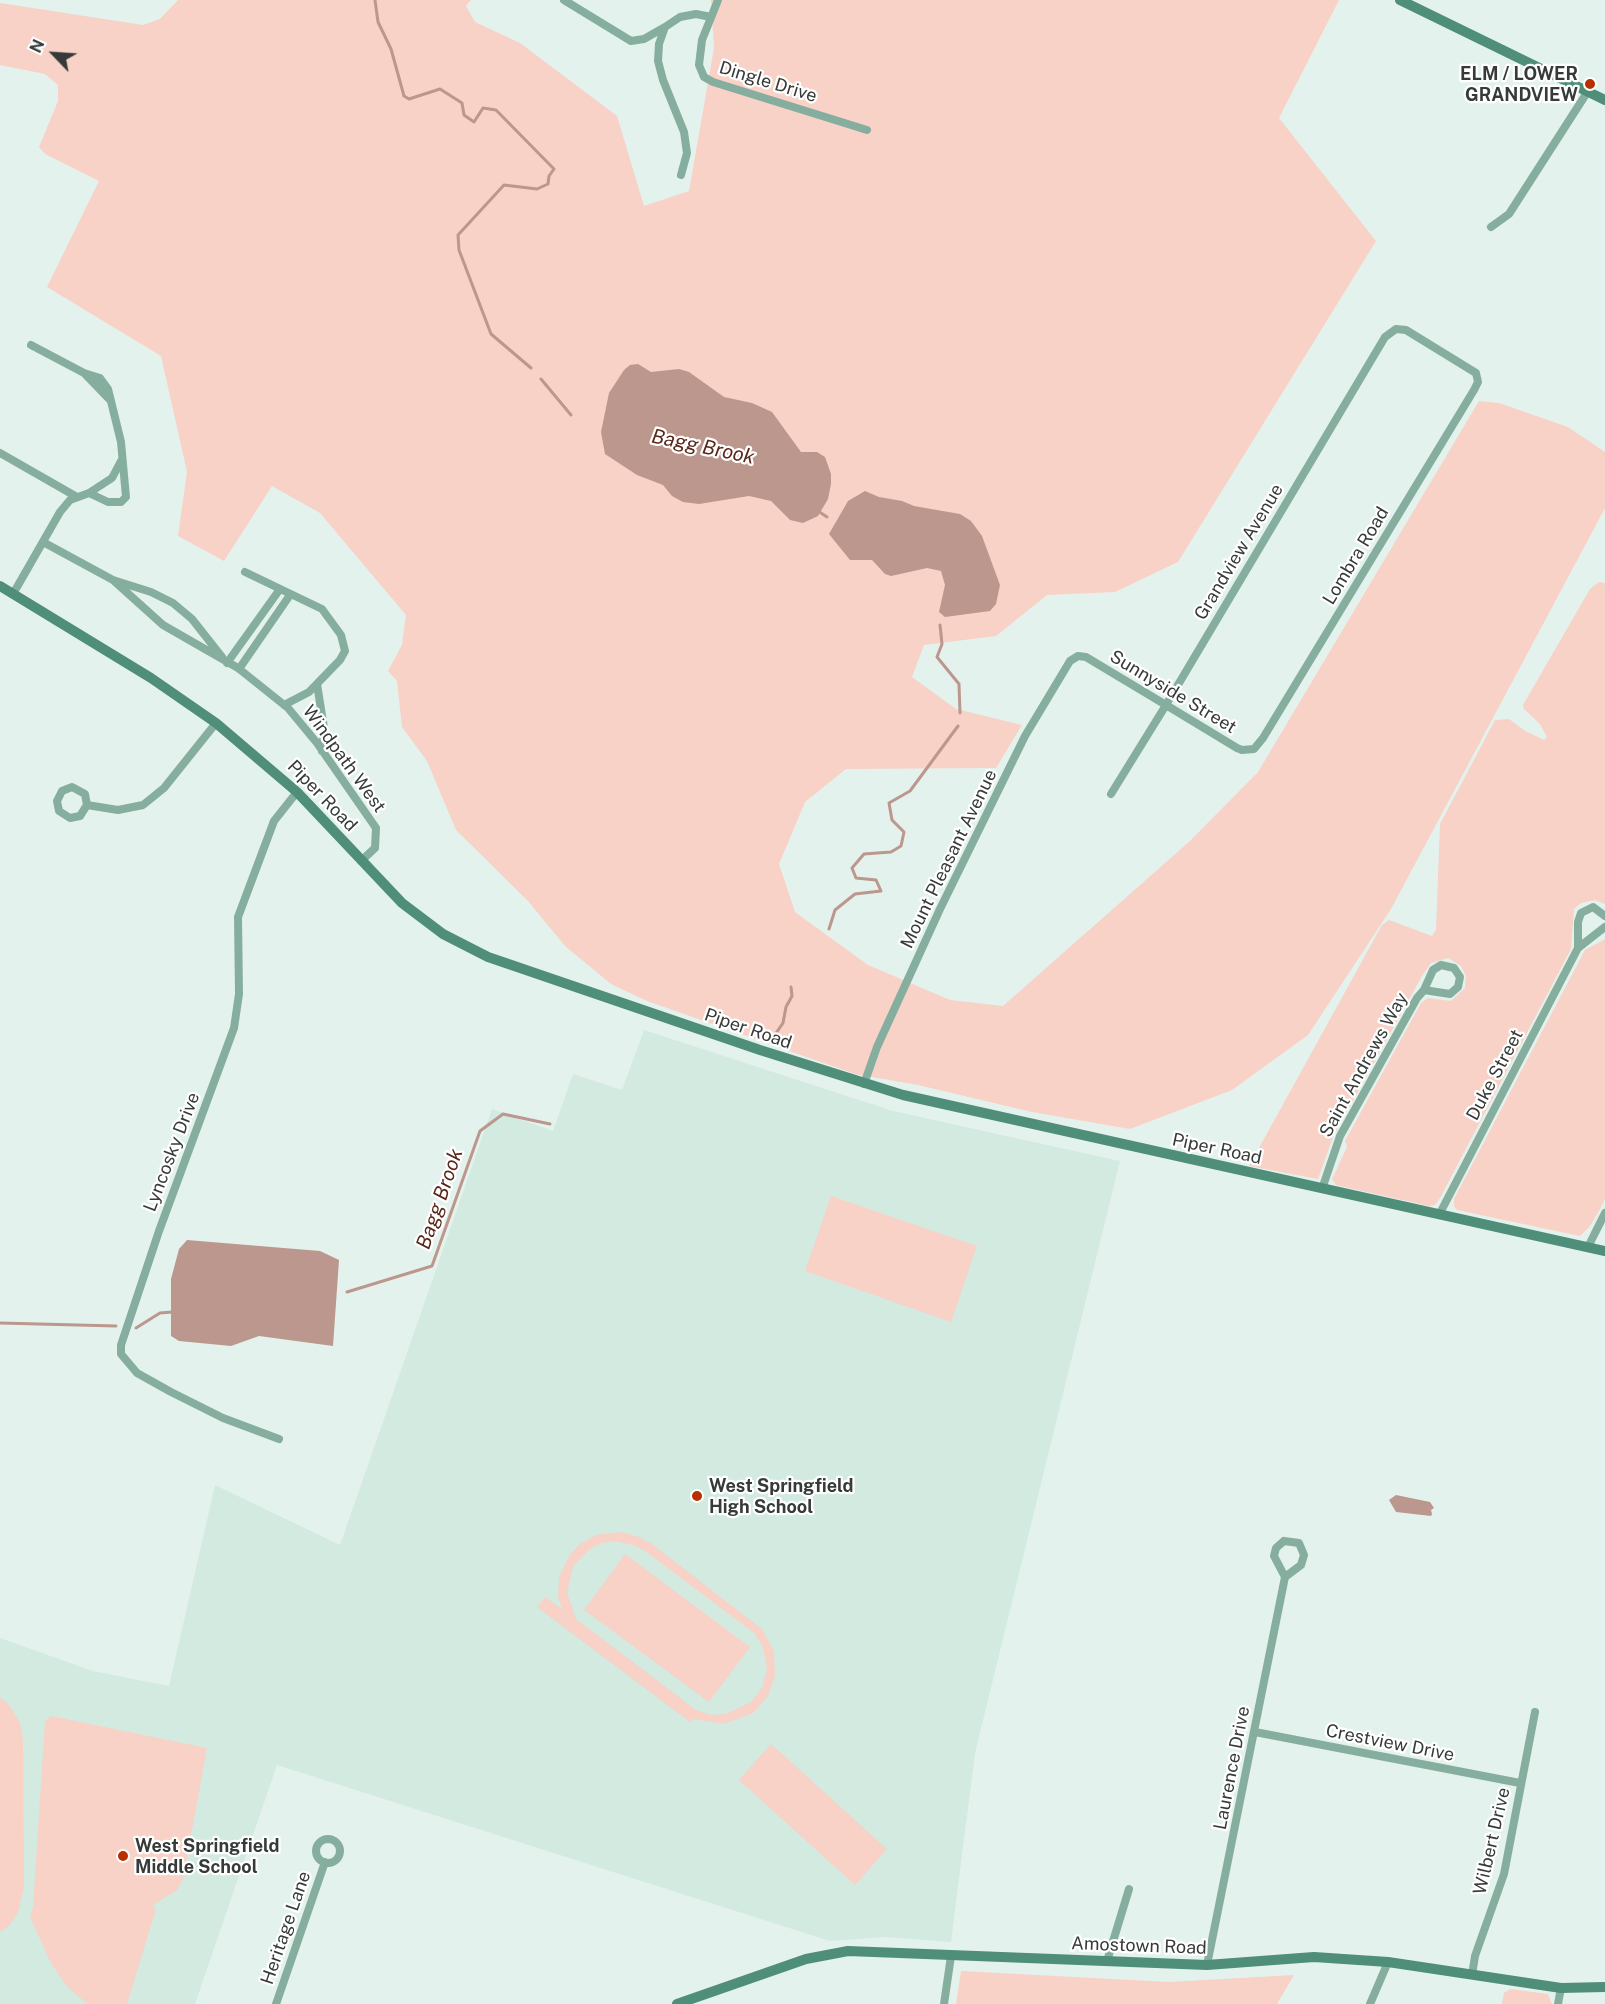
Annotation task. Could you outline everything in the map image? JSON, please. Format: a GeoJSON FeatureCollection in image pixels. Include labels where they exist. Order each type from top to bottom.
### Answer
{"type":"FeatureCollection","features":[{"type":"Feature","properties":{"kind":"main road"},"geometry":{"type":"LineString","coordinates":[[1400,0],[1605,100]]}},
{"type":"Feature","properties":{"kind":"main road","name":"Piper Road"},"geometry":{"type":"LineString","coordinates":[[0,586],[151,678],[216,723],[297,792],[394,896],[420,918],[455,941],[488,957],[864,1084],[949,1106],[1605,1251]]}},
{"type":"Feature","properties":{"kind":"main road","name":"Amostown Road"},"geometry":{"type":"LineString","coordinates":[[677,2004],[831,1953],[871,1951],[1207,1965],[1314,1957],[1388,1962],[1561,1988],[1605,1987]]}},
{"type":"Feature","properties":{"kind":"street"},"geometry":{"type":"LineString","coordinates":[[564,0],[631,41],[644,39],[680,17],[696,14],[711,17]]}},
{"type":"Feature","properties":{"kind":"street","name":"Dingle Drive"},"geometry":{"type":"LineString","coordinates":[[718,0],[699,54],[699,65],[704,77],[713,82],[867,130]]}},
{"type":"Feature","properties":{"kind":"street"},"geometry":{"type":"LineString","coordinates":[[665,27],[659,44],[658,61],[684,132],[687,153],[681,175]]}},
{"type":"Feature","properties":{"kind":"street"},"geometry":{"type":"LineString","coordinates":[[1491,228],[1509,214],[1588,91]]}},
{"type":"Feature","properties":{"kind":"street","name":"Lombra Road"},"geometry":{"type":"LineString","coordinates":[[1254,749],[1263,738],[1474,390],[1477,375],[1416,335],[1397,328]]}},
{"type":"Feature","properties":{"kind":"street","name":"Grandview Avenue"},"geometry":{"type":"LineString","coordinates":[[1111,794],[1385,337],[1397,328]]}},
{"type":"Feature","properties":{"kind":"street"},"geometry":{"type":"LineString","coordinates":[[31,345],[104,381],[111,400],[122,453],[126,492],[124,500],[108,502],[89,493]]}},
{"type":"Feature","properties":{"kind":"street"},"geometry":{"type":"LineString","coordinates":[[0,453],[77,497]]}},
{"type":"Feature","properties":{"kind":"street"},"geometry":{"type":"LineString","coordinates":[[13,594],[64,505],[103,486],[117,472],[122,453]]}},
{"type":"Feature","properties":{"kind":"street","name":"Windpath West"},"geometry":{"type":"LineString","coordinates":[[43,542],[113,580],[151,592],[172,603],[192,619],[227,663]]}},
{"type":"Feature","properties":{"kind":"street"},"geometry":{"type":"LineString","coordinates":[[245,572],[322,609],[341,635],[345,651],[340,660],[309,692],[284,705]]}},
{"type":"Feature","properties":{"kind":"street","name":"Windpath West"},"geometry":{"type":"LineString","coordinates":[[113,580],[163,625],[239,669],[284,705],[322,751],[376,828],[375,848],[361,861]]}},
{"type":"Feature","properties":{"kind":"street"},"geometry":{"type":"LineString","coordinates":[[227,663],[280,590]]}},
{"type":"Feature","properties":{"kind":"street"},"geometry":{"type":"LineString","coordinates":[[239,669],[290,595]]}},
{"type":"Feature","properties":{"kind":"street","name":"Sunnyside Street"},"geometry":{"type":"LineString","coordinates":[[1078,656],[1089,659],[1242,750],[1254,749]]}},
{"type":"Feature","properties":{"kind":"street","name":"Mount Pleasant Avenue"},"geometry":{"type":"LineString","coordinates":[[864,1084],[877,1047],[918,955],[1025,736],[1068,664],[1078,656]]}},
{"type":"Feature","properties":{"kind":"street"},"geometry":{"type":"LineString","coordinates":[[317,684],[324,728],[322,751]]}},
{"type":"Feature","properties":{"kind":"street"},"geometry":{"type":"LineString","coordinates":[[87,805],[124,810],[148,802],[169,782],[216,723]]}},
{"type":"Feature","properties":{"kind":"street"},"geometry":{"type":"LineString","coordinates":[[72,787],[82,791],[87,805],[80,816],[70,818],[59,811],[57,801],[62,791],[72,787]]}},
{"type":"Feature","properties":{"kind":"street","name":"Lyncosky Drive"},"geometry":{"type":"LineString","coordinates":[[279,1439],[223,1418],[137,1373],[121,1354],[121,1345],[152,1250],[234,1028],[239,994],[238,917],[274,821],[297,792]]}},
{"type":"Feature","properties":{"kind":"street","name":"Duke Street"},"geometry":{"type":"LineString","coordinates":[[1578,948],[1578,922],[1581,913],[1593,907],[1605,916]]}},
{"type":"Feature","properties":{"kind":"street","name":"Duke Street"},"geometry":{"type":"LineString","coordinates":[[1438,1215],[1578,948],[1605,927]]}},
{"type":"Feature","properties":{"kind":"street","name":"Saint Andrews Way"},"geometry":{"type":"LineString","coordinates":[[1322,1189],[1340,1136],[1436,967],[1450,966],[1458,972],[1460,982],[1450,994],[1424,990]]}},
{"type":"Feature","properties":{"kind":"street"},"geometry":{"type":"LineString","coordinates":[[1588,1246],[1605,1213]]}},
{"type":"Feature","properties":{"kind":"street","name":"Laurence Drive"},"geometry":{"type":"LineString","coordinates":[[1207,1965],[1285,1578],[1301,1565],[1304,1558],[1301,1545],[1292,1540],[1279,1544],[1274,1553],[1276,1563],[1285,1578]]}},
{"type":"Feature","properties":{"kind":"street","name":"Wilbert Drive"},"geometry":{"type":"LineString","coordinates":[[1472,1975],[1475,1956],[1504,1874],[1534,1712]]}},
{"type":"Feature","properties":{"kind":"street","name":"Crestview Drive"},"geometry":{"type":"LineString","coordinates":[[1255,1732],[1520,1783]]}},
{"type":"Feature","properties":{"kind":"street","name":"Heritage Lane"},"geometry":{"type":"LineString","coordinates":[[276,2004],[325,1862]]}},
{"type":"Feature","properties":{"kind":"street"},"geometry":{"type":"LineString","coordinates":[[1107,1961],[1129,1889]]}},
{"type":"Feature","properties":{"kind":"street"},"geometry":{"type":"LineString","coordinates":[[944,2004],[951,1956]]}},
{"type":"Feature","properties":{"kind":"street"},"geometry":{"type":"LineString","coordinates":[[1370,2004],[1388,1962]]}},
{"type":"Feature","properties":{"kind":"street"},"geometry":{"type":"LineString","coordinates":[[1558,2004],[1561,1988]]}},
{"type":"Feature","properties":{"kind":"shaded area"},"geometry":{"type":"Polygon","coordinates":[[[178,0],[471,0],[466,6],[475,22],[520,43],[617,116],[644,206],[689,191],[714,48],[711,0],[1339,0],[1279,118],[1376,241],[1178,562],[1115,592],[1047,595],[996,636],[924,645],[912,677],[956,709],[1022,725],[996,768],[846,769],[805,802],[779,864],[795,912],[868,965],[950,1000],[1003,1006],[1190,841],[1258,772],[1479,401],[1499,403],[1568,427],[1605,452],[1605,508],[1391,909],[1308,1035],[1232,1090],[1130,1129],[1032,1112],[918,1085],[855,1074],[647,1001],[611,984],[565,946],[528,901],[456,830],[427,761],[402,727],[397,681],[388,671],[402,645],[406,615],[320,513],[272,486],[224,561],[178,536],[187,472],[161,356],[47,287],[99,181],[45,154],[39,147],[58,101],[58,85],[45,74],[0,65],[0,3],[143,25],[160,19],[178,0]]]}},
{"type":"Feature","properties":{"kind":"shaded area"},"geometry":{"type":"Polygon","coordinates":[[[1599,582],[1605,583],[1605,904],[1595,900],[1581,903],[1574,909],[1571,949],[1440,1198],[1435,1205],[1429,1206],[1336,1185],[1332,1179],[1347,1147],[1345,1141],[1421,1003],[1428,998],[1451,1001],[1465,988],[1466,976],[1461,966],[1448,958],[1431,963],[1422,976],[1333,1137],[1318,1179],[1249,1166],[1382,925],[1389,920],[1432,936],[1436,930],[1440,824],[1495,720],[1509,719],[1525,731],[1544,740],[1547,737],[1540,724],[1524,709],[1523,705],[1590,589],[1599,582]]]}},
{"type":"Feature","properties":{"kind":"shaded area"},"geometry":{"type":"Polygon","coordinates":[[[1605,939],[1605,1199],[1600,1209],[1590,1226],[1580,1236],[1457,1210],[1454,1206],[1454,1199],[1585,950],[1605,939]]]}},
{"type":"Feature","properties":{"kind":"shaded area","name":"West Springfield High School"},"geometry":{"type":"Polygon","coordinates":[[[644,1030],[893,1111],[1120,1161],[975,1753],[951,1942],[886,1937],[830,1941],[277,1765],[195,2004],[0,2004],[0,1638],[93,1671],[169,1686],[215,1485],[340,1545],[492,1109],[553,1131],[573,1074],[622,1090],[644,1030]]]}},
{"type":"Feature","properties":{"kind":"shaded area"},"geometry":{"type":"Polygon","coordinates":[[[831,1196],[977,1246],[951,1322],[805,1271],[831,1196]]]}},
{"type":"Feature","properties":{"kind":"shaded area"},"geometry":{"type":"Polygon","coordinates":[[[621,1532],[639,1537],[652,1544],[763,1630],[774,1652],[775,1676],[768,1696],[753,1713],[724,1724],[693,1719],[690,1722],[537,1607],[545,1597],[562,1609],[558,1597],[559,1578],[569,1556],[580,1544],[596,1535],[621,1532]],[[615,1541],[601,1543],[590,1549],[573,1566],[567,1593],[576,1619],[696,1710],[711,1715],[726,1714],[751,1702],[762,1688],[767,1669],[763,1647],[754,1633],[634,1545],[615,1541]]]}},
{"type":"Feature","properties":{"kind":"shaded area"},"geometry":{"type":"Polygon","coordinates":[[[625,1554],[750,1647],[709,1702],[584,1610],[625,1554]]]}},
{"type":"Feature","properties":{"kind":"shaded area"},"geometry":{"type":"Polygon","coordinates":[[[0,1697],[9,1705],[20,1722],[23,1740],[24,1887],[18,1912],[10,1925],[0,1932],[0,1697]]]}},
{"type":"Feature","properties":{"kind":"shaded area"},"geometry":{"type":"Polygon","coordinates":[[[51,1716],[207,1748],[183,1879],[177,1890],[153,1905],[156,1909],[127,2004],[88,2004],[68,1988],[51,1963],[30,1917],[33,1907],[45,1722],[51,1716]]]}},
{"type":"Feature","properties":{"kind":"shaded area"},"geometry":{"type":"Polygon","coordinates":[[[771,1744],[887,1849],[855,1885],[739,1780],[771,1744]]]}},
{"type":"Feature","properties":{"kind":"shaded area"},"geometry":{"type":"Polygon","coordinates":[[[961,1971],[1169,1982],[1294,1975],[1277,2004],[956,2004],[961,1971]]]}},
{"type":"Feature","properties":{"kind":"shaded area"},"geometry":{"type":"Polygon","coordinates":[[[1510,1989],[1548,1994],[1552,2004],[1502,2004],[1504,1993],[1510,1989]]]}},
{"type":"Feature","properties":{"kind":"water"},"geometry":{"type":"Polygon","coordinates":[[[638,364],[651,372],[679,369],[689,372],[724,397],[752,403],[772,412],[801,452],[817,452],[825,457],[831,474],[831,484],[828,499],[818,516],[803,523],[790,520],[771,501],[749,496],[699,504],[683,502],[672,496],[663,485],[637,475],[605,454],[601,432],[609,393],[624,370],[630,365],[638,364]]]}},
{"type":"Feature","properties":{"kind":"water"},"geometry":{"type":"Polygon","coordinates":[[[865,491],[914,506],[960,514],[971,521],[982,536],[1000,585],[996,604],[990,611],[945,617],[939,612],[945,585],[941,571],[927,568],[891,576],[885,574],[872,560],[850,560],[829,534],[848,501],[865,491]]]}},
{"type":"Feature","properties":{"kind":"water"},"geometry":{"type":"Polygon","coordinates":[[[187,1240],[320,1251],[339,1260],[333,1346],[259,1336],[231,1346],[179,1341],[171,1336],[171,1279],[179,1249],[187,1240]]]}},
{"type":"Feature","properties":{"kind":"water"},"geometry":{"type":"Polygon","coordinates":[[[1396,1495],[1430,1502],[1434,1508],[1431,1510],[1431,1516],[1396,1512],[1389,1500],[1396,1495]]]}},
{"type":"Feature","properties":{"kind":"waterway","name":"Bagg Brook"},"geometry":{"type":"LineString","coordinates":[[375,0],[378,22],[391,49],[404,96],[409,99],[440,89],[462,103],[464,115],[474,122],[483,108],[496,110],[554,169],[549,176],[548,184],[537,189],[504,185],[458,235],[459,250],[491,334],[531,368]]}},
{"type":"Feature","properties":{"kind":"waterway","name":"Bagg Brook"},"geometry":{"type":"LineString","coordinates":[[541,379],[571,415]]}},
{"type":"Feature","properties":{"kind":"waterway","name":"Bagg Brook"},"geometry":{"type":"LineString","coordinates":[[818,511],[827,517]]}},
{"type":"Feature","properties":{"kind":"waterway","name":"Bagg Brook"},"geometry":{"type":"LineString","coordinates":[[940,625],[942,644],[937,657],[959,684],[960,713]]}},
{"type":"Feature","properties":{"kind":"waterway","name":"Bagg Brook"},"geometry":{"type":"LineString","coordinates":[[829,929],[835,910],[855,894],[881,891],[876,880],[856,878],[852,868],[864,854],[891,852],[901,846],[904,832],[892,820],[889,803],[910,791],[958,726]]}},
{"type":"Feature","properties":{"kind":"waterway","name":"Bagg Brook"},"geometry":{"type":"LineString","coordinates":[[772,1039],[783,1023],[786,1007],[792,996],[791,987]]}},
{"type":"Feature","properties":{"kind":"waterway","name":"Bagg Brook"},"geometry":{"type":"LineString","coordinates":[[347,1292],[432,1266],[480,1131],[503,1114],[550,1124]]}},
{"type":"Feature","properties":{"kind":"waterway","name":"Bagg Brook"},"geometry":{"type":"LineString","coordinates":[[136,1328],[160,1313],[172,1312]]}},
{"type":"Feature","properties":{"kind":"waterway","name":"Bagg Brook"},"geometry":{"type":"LineString","coordinates":[[0,1323],[116,1326]]}},
{"type":"Feature","properties":{"kind":"place","name":"ELM / LOWER GRANDVIEW"},"geometry":{"type":"Point","coordinates":[1590,84]}},
{"type":"Feature","properties":{"kind":"place","name":"West Springfield High School"},"geometry":{"type":"Point","coordinates":[697,1496]}},
{"type":"Feature","properties":{"kind":"place","name":"West Springfield Middle School"},"geometry":{"type":"Point","coordinates":[123,1856]}}]}
